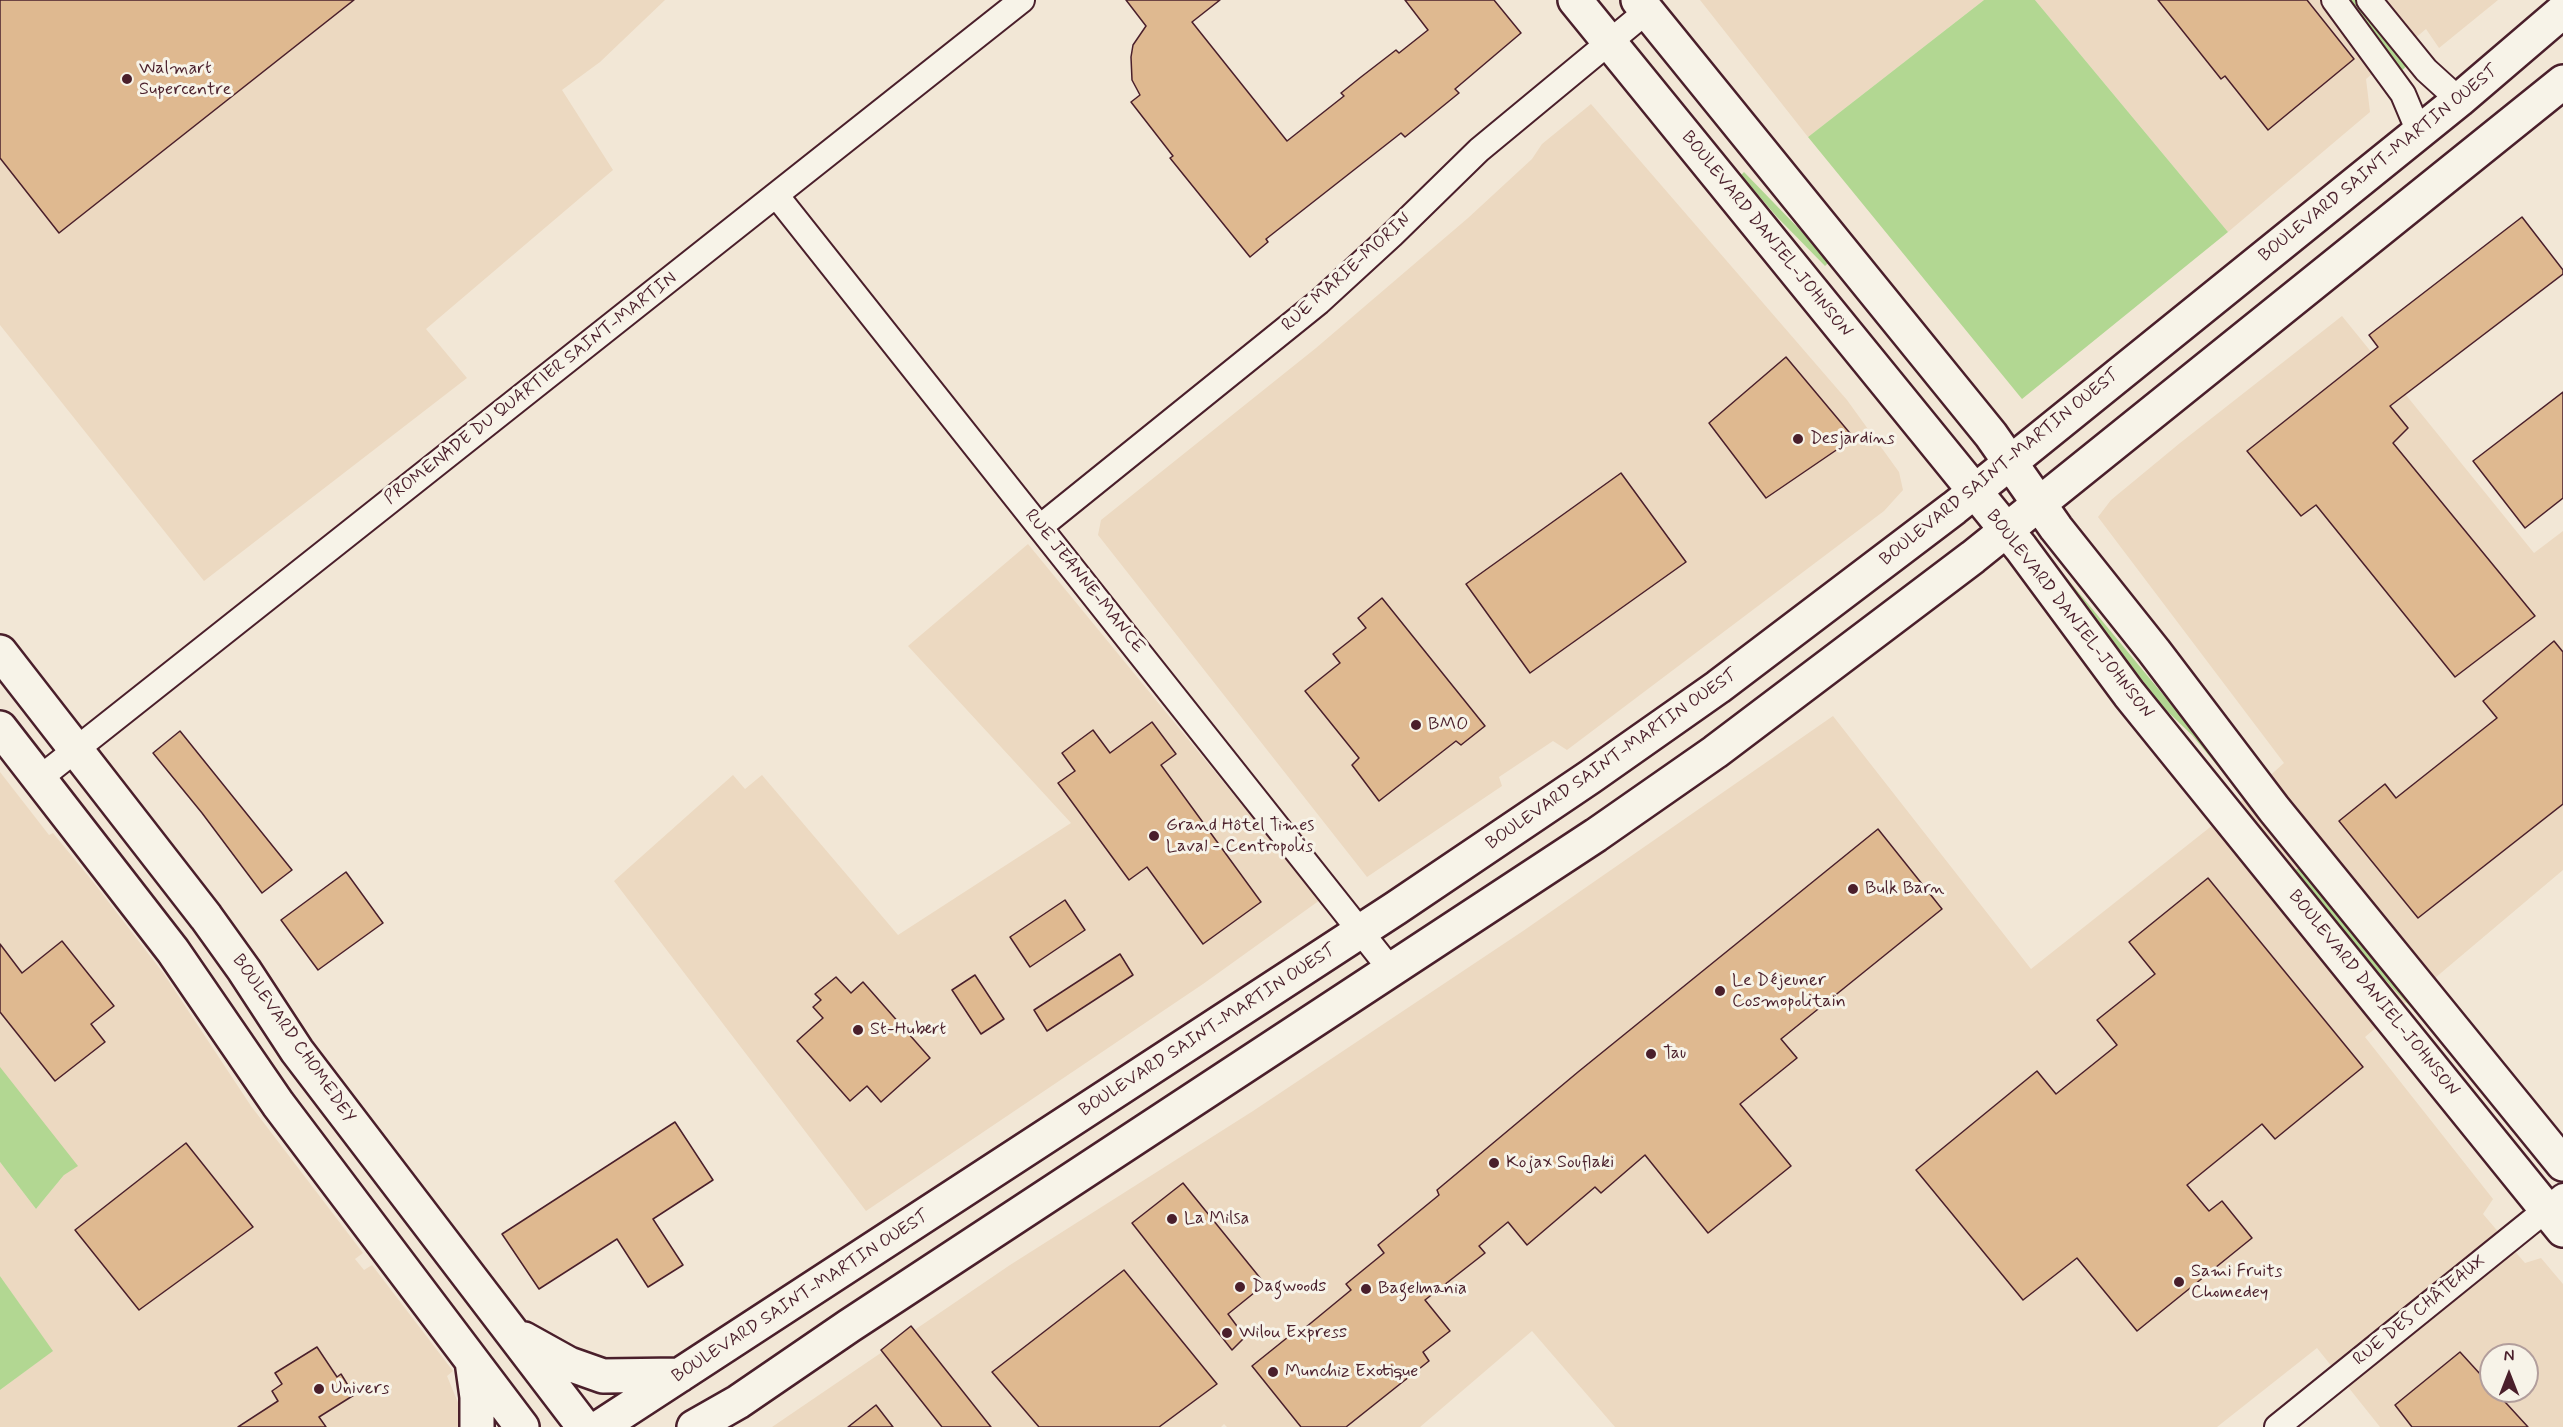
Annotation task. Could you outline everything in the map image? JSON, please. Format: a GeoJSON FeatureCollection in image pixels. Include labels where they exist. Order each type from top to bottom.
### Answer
{"type":"FeatureCollection","features":[{"type":"Feature","properties":{"kind":"main road","name":"BOULEVARD DANIEL-JOHNSON"},"geometry":{"type":"LineString","coordinates":[[1575,0],[2006,530],[2156,728],[2557,1212]]}},
{"type":"Feature","properties":{"kind":"main road"},"geometry":{"type":"LineString","coordinates":[[1643,6],[1984,426],[2038,503],[2267,801],[2563,1164]]}},
{"type":"Feature","properties":{"kind":"main road","name":"BOULEVARD SAINT-MARTIN OUEST"},"geometry":{"type":"LineString","coordinates":[[600,1427],[1361,931],[1574,788],[1718,687],[1974,492],[2459,100],[2563,11]]}},
{"type":"Feature","properties":{"kind":"main road"},"geometry":{"type":"LineString","coordinates":[[694,1427],[729,1414],[842,1331],[1690,771],[2006,530],[2563,82]]}},
{"type":"Feature","properties":{"kind":"main road","name":"BOULEVARD CHOMEDEY"},"geometry":{"type":"LineString","coordinates":[[0,652],[228,948],[303,1059],[584,1427]]}},
{"type":"Feature","properties":{"kind":"main road"},"geometry":{"type":"LineString","coordinates":[[0,728],[173,951],[278,1104],[522,1427]]}},
{"type":"Feature","properties":{"kind":"main road"},"geometry":{"type":"LineString","coordinates":[[512,1333],[569,1364],[597,1374],[624,1377],[682,1374]]}},
{"type":"Feature","properties":{"kind":"main road"},"geometry":{"type":"LineString","coordinates":[[472,1359],[477,1397],[477,1427]]}},
{"type":"Feature","properties":{"kind":"street","name":"PROMENADE DU QUARTIER SAINT-MARTIN"},"geometry":{"type":"LineString","coordinates":[[40,778],[1022,0]]}},
{"type":"Feature","properties":{"kind":"street"},"geometry":{"type":"LineString","coordinates":[[2334,0],[2400,89],[2419,132]]}},
{"type":"Feature","properties":{"kind":"street"},"geometry":{"type":"LineString","coordinates":[[2369,0],[2426,70],[2459,100]]}},
{"type":"Feature","properties":{"kind":"street","name":"RUE MARIE-MORIN"},"geometry":{"type":"LineString","coordinates":[[1040,527],[1319,302],[1386,241],[1479,150],[1610,42],[1643,6]]}},
{"type":"Feature","properties":{"kind":"street","name":"RUE JEANNE-MANCE"},"geometry":{"type":"LineString","coordinates":[[776,195],[1391,970]]}},
{"type":"Feature","properties":{"kind":"street","name":"RUE DES CHÂTEAUX"},"geometry":{"type":"LineString","coordinates":[[2277,1427],[2557,1212]]}},
{"type":"Feature","properties":{"kind":"shaded area"},"geometry":{"type":"Polygon","coordinates":[[[0,0],[665,0],[600,62],[562,90],[613,170],[426,329],[467,378],[204,581],[0,325],[0,0]]]}},
{"type":"Feature","properties":{"kind":"shaded area"},"geometry":{"type":"Polygon","coordinates":[[[1700,0],[1984,0],[1808,137],[1700,0]]]}},
{"type":"Feature","properties":{"kind":"shaded area"},"geometry":{"type":"Polygon","coordinates":[[[2035,0],[2498,0],[2439,48],[2426,29],[2366,79],[2370,112],[2228,232],[2035,0]]]}},
{"type":"Feature","properties":{"kind":"shaded area"},"geometry":{"type":"Polygon","coordinates":[[[1591,104],[1847,400],[1899,472],[1903,490],[1884,511],[1567,750],[1553,741],[1499,777],[1502,786],[1367,877],[1098,535],[1101,520],[1316,348],[1468,218],[1532,159],[1542,144],[1591,104]]]}},
{"type":"Feature","properties":{"kind":"shaded area"},"geometry":{"type":"Polygon","coordinates":[[[2342,316],[2534,553],[2563,531],[2563,870],[2365,1037],[2493,1199],[2483,1214],[2525,1263],[2541,1258],[2563,1284],[2563,1427],[2380,1427],[2317,1348],[2217,1427],[1615,1427],[1532,1331],[1420,1427],[1227,1427],[1224,1424],[1221,1427],[772,1427],[1010,1265],[1253,1111],[1523,931],[1833,716],[2031,969],[2228,813],[2284,763],[2098,517],[2111,500],[2342,316]]]}},
{"type":"Feature","properties":{"kind":"shaded area"},"geometry":{"type":"Polygon","coordinates":[[[1028,544],[1320,900],[1203,984],[866,1211],[614,881],[733,775],[745,789],[762,775],[898,935],[1071,823],[908,646],[1028,544]]]}},
{"type":"Feature","properties":{"kind":"shaded area"},"geometry":{"type":"Polygon","coordinates":[[[0,772],[49,835],[53,833],[94,883],[164,974],[251,1106],[363,1253],[355,1259],[364,1270],[372,1265],[453,1371],[447,1376],[459,1405],[460,1427],[0,1427],[0,1390],[52,1351],[0,1276],[0,1162],[36,1209],[64,1175],[0,1069],[0,772]]]}},
{"type":"Feature","properties":{"kind":"green space"},"geometry":{"type":"Polygon","coordinates":[[[1984,0],[2035,0],[2228,232],[2022,399],[1808,137],[1984,0]]]}},
{"type":"Feature","properties":{"kind":"green space"},"geometry":{"type":"Polygon","coordinates":[[[2346,0],[2355,0],[2409,64],[2400,72],[2346,0]]]}},
{"type":"Feature","properties":{"kind":"green space"},"geometry":{"type":"Polygon","coordinates":[[[1744,172],[1804,234],[1828,263],[1825,266],[1777,217],[1741,175],[1744,172]]]}},
{"type":"Feature","properties":{"kind":"green space"},"geometry":{"type":"Polygon","coordinates":[[[2046,553],[2251,801],[2248,803],[2192,735],[2146,691],[2044,555],[2046,553]]]}},
{"type":"Feature","properties":{"kind":"green space"},"geometry":{"type":"Polygon","coordinates":[[[2303,864],[2438,1031],[2435,1033],[2358,951],[2291,874],[2303,864]]]}},
{"type":"Feature","properties":{"kind":"green space"},"geometry":{"type":"Polygon","coordinates":[[[0,1067],[78,1166],[64,1175],[36,1209],[0,1162],[0,1067]]]}},
{"type":"Feature","properties":{"kind":"green space"},"geometry":{"type":"Polygon","coordinates":[[[0,1276],[53,1351],[0,1390],[0,1276]]]}},
{"type":"Feature","properties":{"kind":"building","name":"Walmart Supercentre"},"geometry":{"type":"Polygon","coordinates":[[[0,0],[354,0],[59,233],[0,158],[0,0]]]}},
{"type":"Feature","properties":{"kind":"building"},"geometry":{"type":"Polygon","coordinates":[[[1126,0],[1220,0],[1192,22],[1287,141],[1344,96],[1341,93],[1361,77],[1396,50],[1399,53],[1428,30],[1405,0],[1494,0],[1521,33],[1455,89],[1459,93],[1405,137],[1401,133],[1266,239],[1268,242],[1250,257],[1170,158],[1173,156],[1131,102],[1140,95],[1132,80],[1133,45],[1146,26],[1126,0]]]}},
{"type":"Feature","properties":{"kind":"building"},"geometry":{"type":"Polygon","coordinates":[[[2158,0],[2307,0],[2354,59],[2268,130],[2225,76],[2221,79],[2158,0]]]}},
{"type":"Feature","properties":{"kind":"building"},"geometry":{"type":"Polygon","coordinates":[[[2522,217],[2563,270],[2563,274],[2390,406],[2408,428],[2393,443],[2535,616],[2455,677],[2316,505],[2301,516],[2247,451],[2378,347],[2369,335],[2522,217]]]}},
{"type":"Feature","properties":{"kind":"building"},"geometry":{"type":"Polygon","coordinates":[[[1786,357],[1854,438],[1766,498],[1709,423],[1786,357]]]}},
{"type":"Feature","properties":{"kind":"building"},"geometry":{"type":"Polygon","coordinates":[[[2563,392],[2563,498],[2525,528],[2473,461],[2563,392]]]}},
{"type":"Feature","properties":{"kind":"building"},"geometry":{"type":"Polygon","coordinates":[[[1621,473],[1686,562],[1530,673],[1466,584],[1621,473]]]}},
{"type":"Feature","properties":{"kind":"building"},"geometry":{"type":"Polygon","coordinates":[[[1382,598],[1485,726],[1461,745],[1456,741],[1379,801],[1352,765],[1359,758],[1305,691],[1340,663],[1333,654],[1366,628],[1358,618],[1382,598]]]}},
{"type":"Feature","properties":{"kind":"building"},"geometry":{"type":"Polygon","coordinates":[[[2554,641],[2563,652],[2563,804],[2418,918],[2339,821],[2385,784],[2396,798],[2497,718],[2483,701],[2554,641]]]}},
{"type":"Feature","properties":{"kind":"building","name":"Grand Hôtel Times Laval - Centropolis"},"geometry":{"type":"Polygon","coordinates":[[[1152,722],[1176,754],[1161,765],[1261,902],[1203,944],[1147,867],[1129,880],[1058,783],[1075,771],[1062,753],[1093,730],[1110,753],[1152,722]]]}},
{"type":"Feature","properties":{"kind":"building"},"geometry":{"type":"Polygon","coordinates":[[[180,731],[292,870],[262,893],[202,813],[153,753],[180,731]]]}},
{"type":"Feature","properties":{"kind":"building"},"geometry":{"type":"Polygon","coordinates":[[[1878,829],[1942,909],[1781,1039],[1797,1058],[1740,1104],[1791,1166],[1708,1233],[1645,1155],[1601,1193],[1595,1187],[1527,1245],[1508,1222],[1479,1246],[1485,1253],[1425,1300],[1450,1331],[1423,1352],[1429,1361],[1346,1427],[1301,1427],[1252,1366],[1298,1329],[1300,1332],[1351,1290],[1346,1284],[1384,1253],[1378,1245],[1439,1195],[1437,1190],[1578,1072],[1878,829]]]}},
{"type":"Feature","properties":{"kind":"building"},"geometry":{"type":"Polygon","coordinates":[[[346,872],[383,923],[318,970],[281,920],[346,872]]]}},
{"type":"Feature","properties":{"kind":"building"},"geometry":{"type":"Polygon","coordinates":[[[2208,878],[2363,1067],[2275,1139],[2262,1124],[2187,1185],[2209,1211],[2222,1201],[2252,1238],[2137,1331],[2077,1258],[2023,1300],[1916,1170],[2037,1071],[2056,1094],[2117,1045],[2097,1020],[2155,974],[2129,942],[2208,878]]]}},
{"type":"Feature","properties":{"kind":"building"},"geometry":{"type":"Polygon","coordinates":[[[1065,900],[1085,930],[1030,967],[1010,937],[1065,900]]]}},
{"type":"Feature","properties":{"kind":"building"},"geometry":{"type":"Polygon","coordinates":[[[62,941],[114,1006],[91,1024],[105,1042],[55,1081],[0,1012],[0,944],[22,973],[62,941]]]}},
{"type":"Feature","properties":{"kind":"building"},"geometry":{"type":"Polygon","coordinates":[[[1120,954],[1133,975],[1047,1031],[1034,1010],[1120,954]]]}},
{"type":"Feature","properties":{"kind":"building"},"geometry":{"type":"Polygon","coordinates":[[[975,975],[1004,1019],[981,1034],[952,990],[975,975]]]}},
{"type":"Feature","properties":{"kind":"building","name":"St-Hubert"},"geometry":{"type":"Polygon","coordinates":[[[836,977],[851,993],[863,982],[930,1058],[881,1102],[867,1086],[850,1101],[797,1041],[823,1018],[813,1007],[821,1000],[815,994],[836,977]]]}},
{"type":"Feature","properties":{"kind":"building"},"geometry":{"type":"Polygon","coordinates":[[[675,1122],[713,1180],[653,1219],[683,1265],[648,1287],[617,1239],[539,1289],[502,1234],[675,1122]]]}},
{"type":"Feature","properties":{"kind":"building"},"geometry":{"type":"Polygon","coordinates":[[[186,1143],[253,1227],[139,1310],[75,1230],[186,1143]]]}},
{"type":"Feature","properties":{"kind":"building"},"geometry":{"type":"Polygon","coordinates":[[[1183,1183],[1265,1284],[1228,1314],[1245,1337],[1232,1350],[1132,1223],[1183,1183]]]}},
{"type":"Feature","properties":{"kind":"building"},"geometry":{"type":"Polygon","coordinates":[[[1124,1270],[1217,1384],[1159,1427],[1039,1427],[992,1372],[1124,1270]]]}},
{"type":"Feature","properties":{"kind":"building"},"geometry":{"type":"Polygon","coordinates":[[[911,1326],[991,1427],[942,1427],[881,1350],[911,1326]]]}},
{"type":"Feature","properties":{"kind":"building"},"geometry":{"type":"Polygon","coordinates":[[[317,1347],[337,1377],[341,1374],[354,1395],[319,1417],[326,1427],[238,1427],[278,1401],[272,1391],[282,1384],[275,1373],[317,1347]]]}},
{"type":"Feature","properties":{"kind":"building"},"geometry":{"type":"Polygon","coordinates":[[[2460,1352],[2479,1373],[2479,1403],[2506,1403],[2528,1427],[2412,1427],[2395,1405],[2460,1352]]]}},
{"type":"Feature","properties":{"kind":"building"},"geometry":{"type":"Polygon","coordinates":[[[876,1405],[893,1427],[848,1427],[876,1405]]]}},
{"type":"Feature","properties":{"kind":"place","name":"Walmart Supercentre"},"geometry":{"type":"Point","coordinates":[127,79]}},
{"type":"Feature","properties":{"kind":"place","name":"Desjardins"},"geometry":{"type":"Point","coordinates":[1798,439]}},
{"type":"Feature","properties":{"kind":"place","name":"BMO"},"geometry":{"type":"Point","coordinates":[1416,725]}},
{"type":"Feature","properties":{"kind":"place","name":"Grand Hôtel Times Laval - Centropolis"},"geometry":{"type":"Point","coordinates":[1154,836]}},
{"type":"Feature","properties":{"kind":"place","name":"Bulk Barn"},"geometry":{"type":"Point","coordinates":[1853,889]}},
{"type":"Feature","properties":{"kind":"place","name":"Le Déjeuner Cosmopolitain"},"geometry":{"type":"Point","coordinates":[1720,991]}},
{"type":"Feature","properties":{"kind":"place","name":"St-Hubert"},"geometry":{"type":"Point","coordinates":[858,1030]}},
{"type":"Feature","properties":{"kind":"place","name":"Tau"},"geometry":{"type":"Point","coordinates":[1651,1054]}},
{"type":"Feature","properties":{"kind":"place","name":"Kojax Souflaki"},"geometry":{"type":"Point","coordinates":[1494,1163]}},
{"type":"Feature","properties":{"kind":"place","name":"La Milsa"},"geometry":{"type":"Point","coordinates":[1172,1219]}},
{"type":"Feature","properties":{"kind":"place","name":"Sami Fruits Chomedey"},"geometry":{"type":"Point","coordinates":[2179,1282]}},
{"type":"Feature","properties":{"kind":"place","name":"Dagwoods"},"geometry":{"type":"Point","coordinates":[1240,1287]}},
{"type":"Feature","properties":{"kind":"place","name":"Bagelmania"},"geometry":{"type":"Point","coordinates":[1366,1289]}},
{"type":"Feature","properties":{"kind":"place","name":"Wilou Express"},"geometry":{"type":"Point","coordinates":[1227,1333]}},
{"type":"Feature","properties":{"kind":"place","name":"Munchiz Exotique"},"geometry":{"type":"Point","coordinates":[1273,1372]}},
{"type":"Feature","properties":{"kind":"place","name":"Univers"},"geometry":{"type":"Point","coordinates":[319,1389]}}]}
